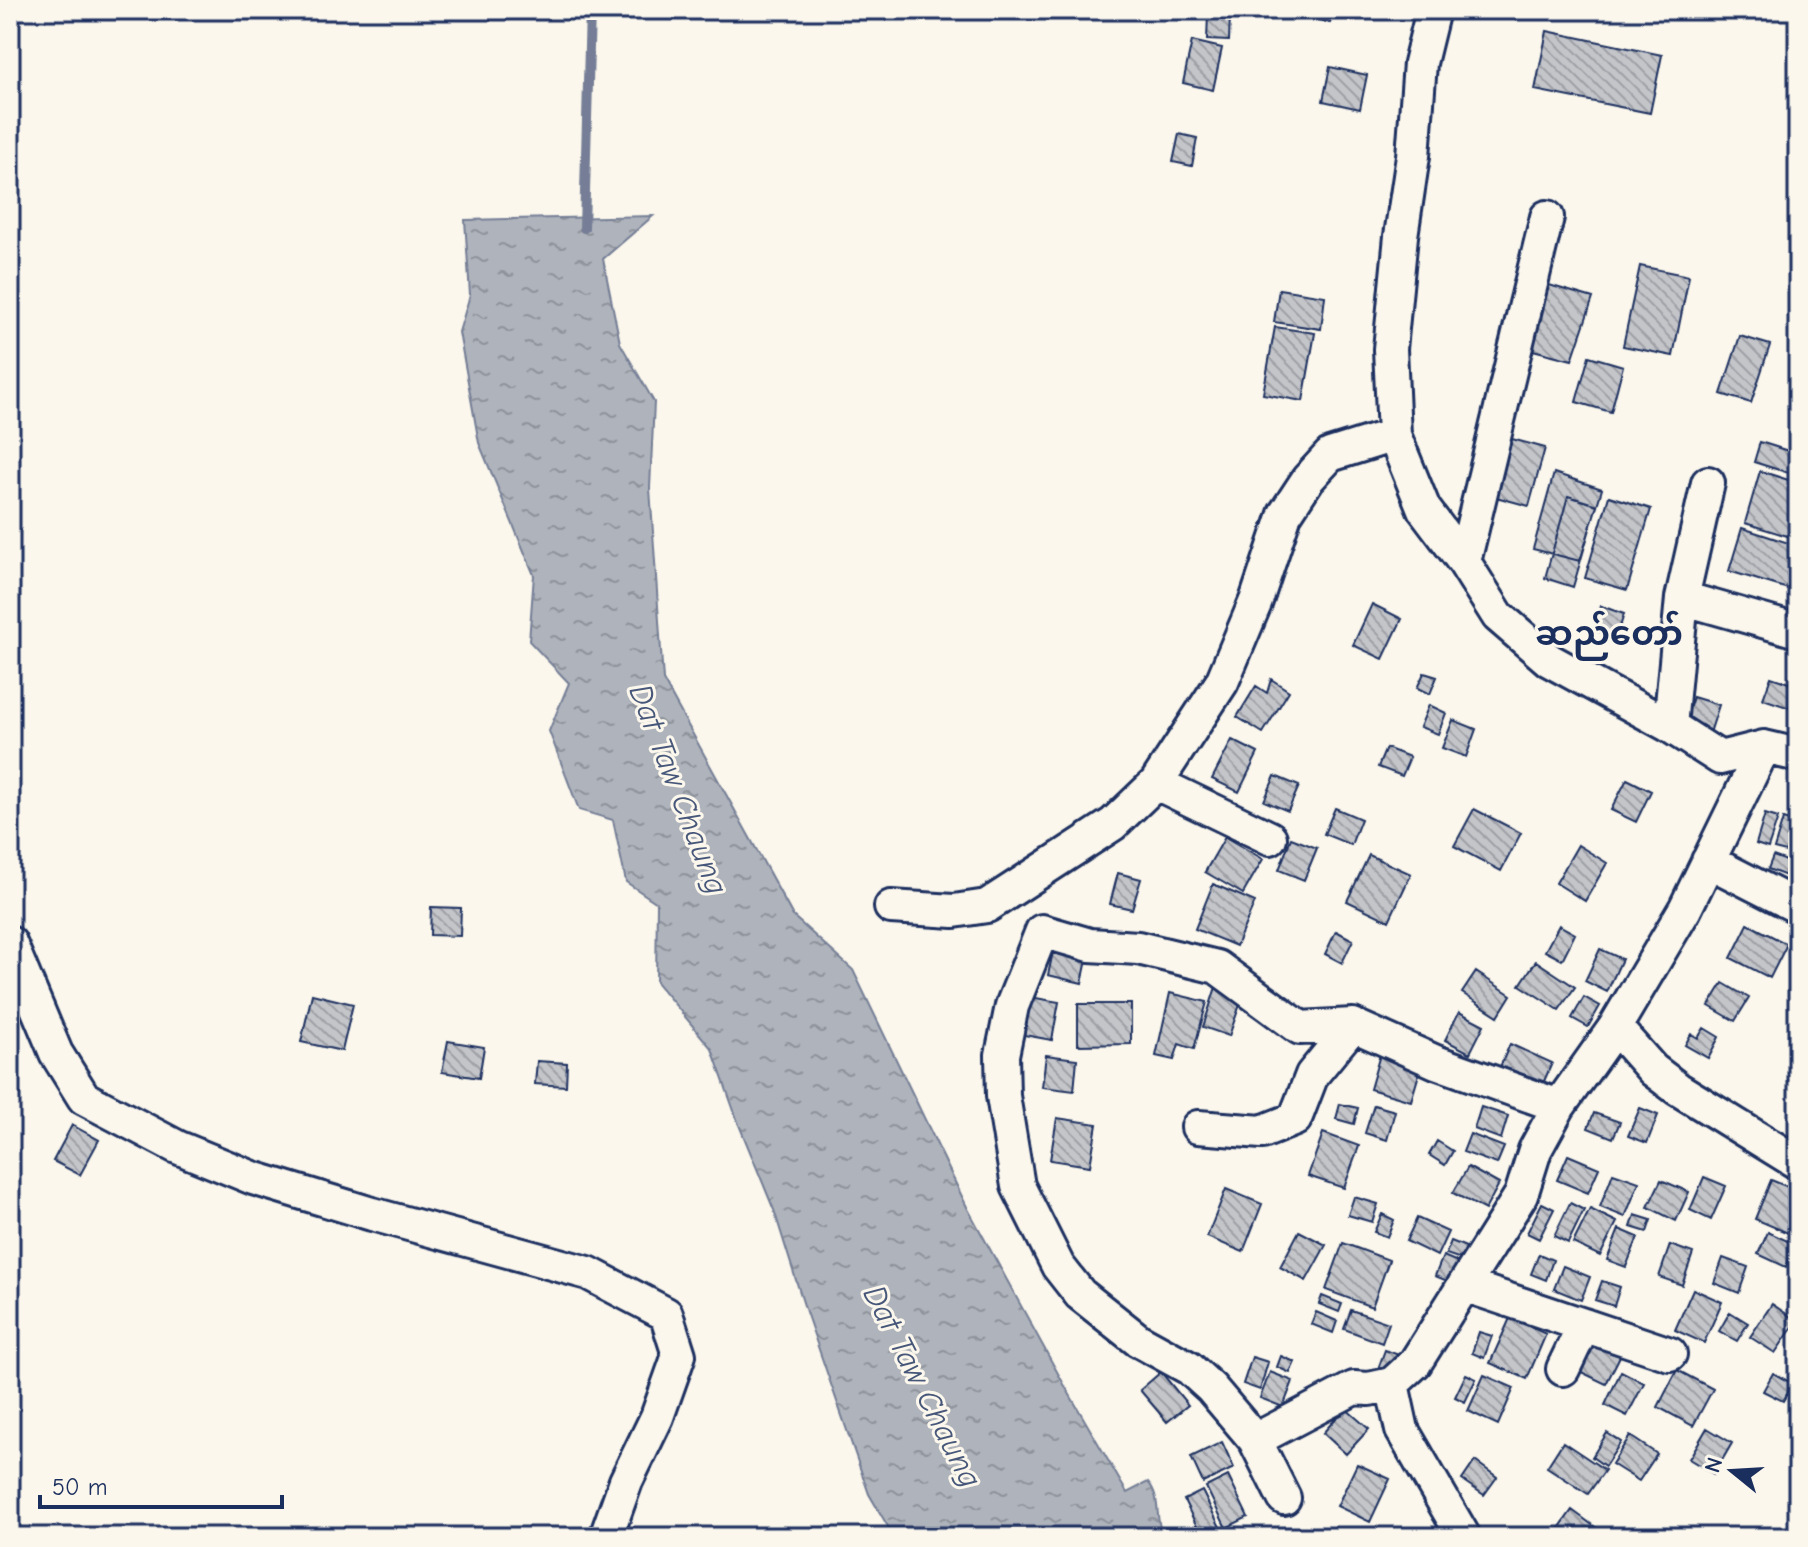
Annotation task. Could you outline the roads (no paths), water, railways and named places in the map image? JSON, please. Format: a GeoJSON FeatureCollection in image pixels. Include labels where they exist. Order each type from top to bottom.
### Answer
{"type":"FeatureCollection","features":[{"type":"Feature","properties":{"kind":"street"},"geometry":{"type":"LineString","coordinates":[[1433,10],[1420,63],[1413,156],[1401,236],[1390,349],[1394,435],[1424,509],[1464,562],[1498,616],[1549,660],[1670,726],[1720,758],[1764,747],[1798,755]]}},
{"type":"Feature","properties":{"kind":"street"},"geometry":{"type":"LineString","coordinates":[[1464,562],[1547,217]]}},
{"type":"Feature","properties":{"kind":"street"},"geometry":{"type":"LineString","coordinates":[[891,907],[954,911],[987,906],[1113,824],[1156,783],[1222,682],[1256,601],[1285,514],[1300,491],[1330,455],[1394,435]]}},
{"type":"Feature","properties":{"kind":"street"},"geometry":{"type":"LineString","coordinates":[[1670,726],[1682,598],[1708,483]]}},
{"type":"Feature","properties":{"kind":"street"},"geometry":{"type":"LineString","coordinates":[[1682,598],[1798,631]]}},
{"type":"Feature","properties":{"kind":"street"},"geometry":{"type":"LineString","coordinates":[[1255,1440],[1354,1388],[1369,1389],[1392,1384],[1415,1363],[1521,1195],[1535,1150],[1559,1106],[1615,1027],[1685,909],[1764,747]]}},
{"type":"Feature","properties":{"kind":"street"},"geometry":{"type":"LineString","coordinates":[[1156,783],[1270,838]]}},
{"type":"Feature","properties":{"kind":"street"},"geometry":{"type":"LineString","coordinates":[[1708,861],[1798,907]]}},
{"type":"Feature","properties":{"kind":"street"},"geometry":{"type":"LineString","coordinates":[[1284,1498],[1255,1440],[1211,1388],[1189,1368],[1138,1340],[1080,1294],[1058,1266],[1018,1186],[1003,1096],[1002,1055],[1012,1006],[1042,931],[1090,945],[1138,948],[1217,967],[1300,1028],[1353,1025],[1436,1062],[1559,1106]]}},
{"type":"Feature","properties":{"kind":"street"},"geometry":{"type":"LineString","coordinates":[[10,943],[56,1053],[84,1098],[177,1147],[253,1178],[588,1273],[666,1314],[679,1355],[657,1417],[626,1481],[606,1537]]}},
{"type":"Feature","properties":{"kind":"street"},"geometry":{"type":"LineString","coordinates":[[1198,1127],[1262,1132],[1295,1119],[1312,1075],[1353,1025]]}},
{"type":"Feature","properties":{"kind":"street"},"geometry":{"type":"LineString","coordinates":[[1615,1027],[1653,1070],[1678,1089],[1798,1163]]}},
{"type":"Feature","properties":{"kind":"street"},"geometry":{"type":"LineString","coordinates":[[1464,1285],[1670,1354]]}},
{"type":"Feature","properties":{"kind":"street"},"geometry":{"type":"LineString","coordinates":[[1563,1369],[1584,1325]]}},
{"type":"Feature","properties":{"kind":"street"},"geometry":{"type":"LineString","coordinates":[[1392,1384],[1402,1430],[1464,1537]]}},
{"type":"Feature","properties":{"kind":"water"},"geometry":{"type":"Polygon","coordinates":[[[653,216],[603,259],[620,343],[654,402],[650,488],[663,680],[793,916],[853,970],[968,1209],[1066,1388],[1127,1493],[1148,1482],[1152,1488],[1163,1537],[894,1537],[869,1494],[774,1210],[712,1049],[656,982],[657,903],[626,882],[613,820],[579,810],[549,731],[569,683],[529,641],[534,575],[479,443],[459,332],[470,295],[465,220],[653,216]]]}},
{"type":"Feature","properties":{"kind":"waterway","name":"Dat Taw Chaung"},"geometry":{"type":"LineString","coordinates":[[584,228],[590,10]]}},
{"type":"Feature","properties":{"kind":"district","name":"ဆည်တော်"},"geometry":{"type":"Point","coordinates":[1609,633]}}]}
